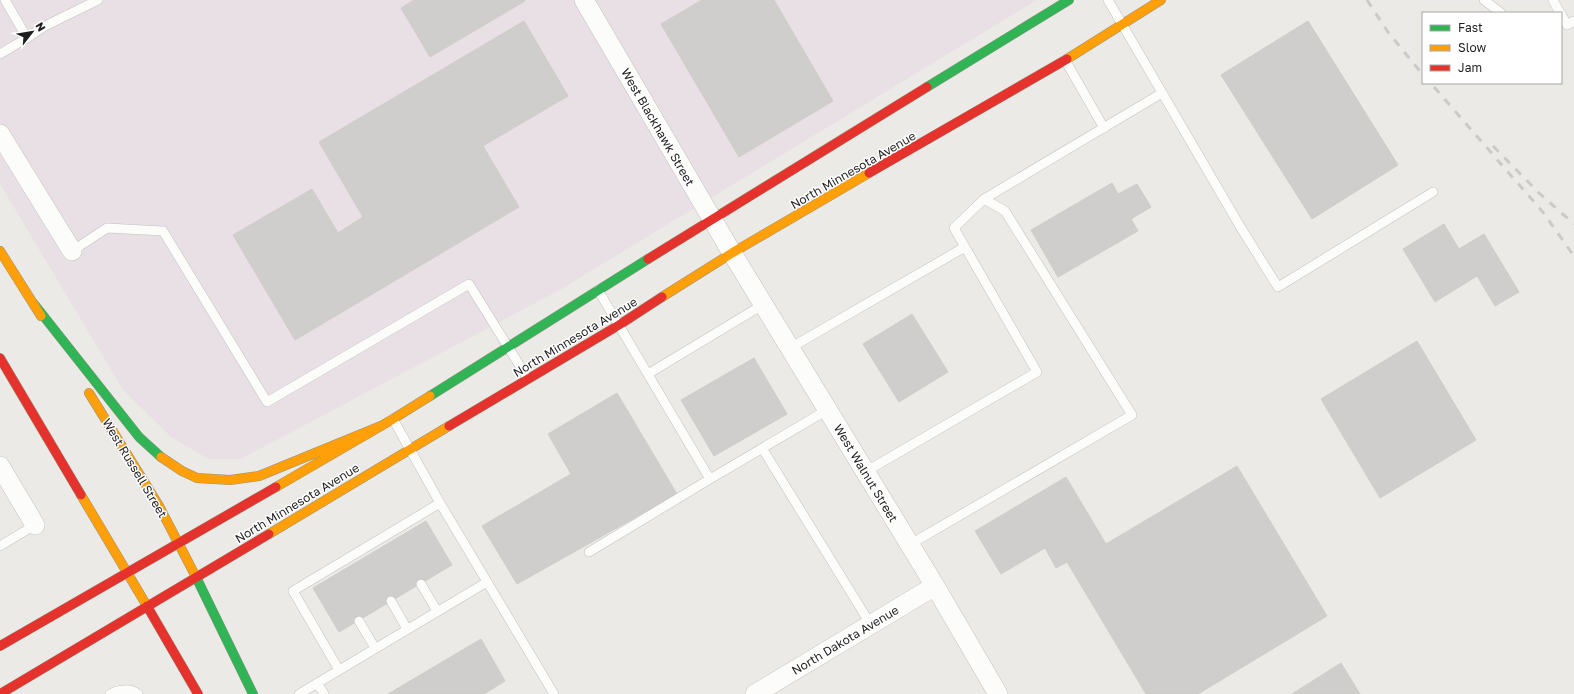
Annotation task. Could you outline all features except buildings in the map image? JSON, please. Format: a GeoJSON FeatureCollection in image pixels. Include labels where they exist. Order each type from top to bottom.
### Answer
{"type":"FeatureCollection","features":[{"type":"Feature","properties":{"kind":"main road","name":"North Minnesota Avenue"},"geometry":{"type":"LineString","coordinates":[[0,646],[127,572],[180,544],[393,419],[712,218],[1069,0]]}},
{"type":"Feature","properties":{"kind":"main road","name":"North Minnesota Avenue"},"geometry":{"type":"LineString","coordinates":[[0,694],[619,325],[732,253],[1065,60],[1162,0]]}},
{"type":"Feature","properties":{"kind":"main road"},"geometry":{"type":"LineString","coordinates":[[0,251],[75,370]]}},
{"type":"Feature","properties":{"kind":"main road"},"geometry":{"type":"LineString","coordinates":[[34,304],[139,437],[182,472],[197,478],[230,480],[258,476],[380,426]]}},
{"type":"Feature","properties":{"kind":"main road"},"geometry":{"type":"LineString","coordinates":[[0,358],[198,694]]}},
{"type":"Feature","properties":{"kind":"main road","name":"West Russell Street"},"geometry":{"type":"LineString","coordinates":[[83,384],[137,470],[180,544],[253,694]]}},
{"type":"Feature","properties":{"kind":"street","name":"West Blackhawk Street"},"geometry":{"type":"LineString","coordinates":[[584,0],[732,253]]}},
{"type":"Feature","properties":{"kind":"street"},"geometry":{"type":"LineString","coordinates":[[0,134],[72,252]]}},
{"type":"Feature","properties":{"kind":"street","name":"West Walnut Street"},"geometry":{"type":"LineString","coordinates":[[732,253],[935,586],[998,694]]}},
{"type":"Feature","properties":{"kind":"street"},"geometry":{"type":"LineString","coordinates":[[0,466],[35,525]]}},
{"type":"Feature","properties":{"kind":"street","name":"North Dakota Avenue"},"geometry":{"type":"LineString","coordinates":[[755,694],[935,586]]}},
{"type":"Feature","properties":{"kind":"lane"},"geometry":{"type":"LineString","coordinates":[[5,0],[27,38]]}},
{"type":"Feature","properties":{"kind":"lane"},"geometry":{"type":"LineString","coordinates":[[0,54],[87,2],[98,0]]}},
{"type":"Feature","properties":{"kind":"lane"},"geometry":{"type":"LineString","coordinates":[[1108,0],[1241,228],[1278,287],[1433,192]]}},
{"type":"Feature","properties":{"kind":"lane"},"geometry":{"type":"LineString","coordinates":[[1484,0],[1500,12]]}},
{"type":"Feature","properties":{"kind":"lane"},"geometry":{"type":"LineString","coordinates":[[1552,0],[1560,12]]}},
{"type":"Feature","properties":{"kind":"lane"},"geometry":{"type":"LineString","coordinates":[[1562,16],[1568,25]]}},
{"type":"Feature","properties":{"kind":"lane"},"geometry":{"type":"LineString","coordinates":[[1065,60],[1104,128]]}},
{"type":"Feature","properties":{"kind":"lane"},"geometry":{"type":"LineString","coordinates":[[865,472],[1037,372],[954,228],[984,199],[1162,93]]}},
{"type":"Feature","properties":{"kind":"lane"},"geometry":{"type":"LineString","coordinates":[[909,545],[1132,415],[1005,211],[984,199]]}},
{"type":"Feature","properties":{"kind":"lane"},"geometry":{"type":"LineString","coordinates":[[72,252],[107,228],[163,231],[267,402],[469,284],[528,379]]}},
{"type":"Feature","properties":{"kind":"lane"},"geometry":{"type":"LineString","coordinates":[[790,348],[965,247]]}},
{"type":"Feature","properties":{"kind":"lane"},"geometry":{"type":"LineString","coordinates":[[598,290],[710,479]]}},
{"type":"Feature","properties":{"kind":"lane"},"geometry":{"type":"LineString","coordinates":[[648,374],[764,304]]}},
{"type":"Feature","properties":{"kind":"lane"},"geometry":{"type":"LineString","coordinates":[[589,552],[827,410]]}},
{"type":"Feature","properties":{"kind":"lane"},"geometry":{"type":"LineString","coordinates":[[393,419],[440,503],[554,694]]}},
{"type":"Feature","properties":{"kind":"lane"},"geometry":{"type":"LineString","coordinates":[[762,448],[870,625]]}},
{"type":"Feature","properties":{"kind":"lane"},"geometry":{"type":"LineString","coordinates":[[338,670],[293,591],[331,573],[392,537],[440,503]]}},
{"type":"Feature","properties":{"kind":"lane"},"geometry":{"type":"LineString","coordinates":[[0,546],[35,525]]}},
{"type":"Feature","properties":{"kind":"lane"},"geometry":{"type":"LineString","coordinates":[[299,694],[487,582]]}},
{"type":"Feature","properties":{"kind":"lane"},"geometry":{"type":"LineString","coordinates":[[421,584],[437,611]]}},
{"type":"Feature","properties":{"kind":"lane"},"geometry":{"type":"LineString","coordinates":[[391,601],[407,629]]}},
{"type":"Feature","properties":{"kind":"lane"},"geometry":{"type":"LineString","coordinates":[[359,621],[375,648]]}},
{"type":"Feature","properties":{"kind":"lane"},"geometry":{"type":"LineString","coordinates":[[317,683],[324,694]]}},
{"type":"Feature","properties":{"kind":"lane"},"geometry":{"type":"LineString","coordinates":[[110,694],[115,691],[134,691],[138,694]]}},
{"type":"Feature","properties":{"kind":"shaded area"},"geometry":{"type":"Polygon","coordinates":[[[0,0],[1037,0],[558,291],[241,459],[208,459],[171,437],[123,390],[0,184],[0,0]]]}},
{"type":"Feature","properties":{"kind":"railway"},"geometry":{"type":"LineString","coordinates":[[1367,0],[1388,32],[1422,74]]}},
{"type":"Feature","properties":{"kind":"railway"},"geometry":{"type":"LineString","coordinates":[[1434,87],[1542,211],[1574,256]]}},
{"type":"Feature","properties":{"kind":"railway"},"geometry":{"type":"LineString","coordinates":[[1493,146],[1538,192],[1574,224]]}},
{"type":"Feature","properties":{"kind":"traffic: fast"},"geometry":{"type":"LineString","coordinates":[[927,87],[1069,0]]}},
{"type":"Feature","properties":{"kind":"traffic: fast"},"geometry":{"type":"LineString","coordinates":[[430,396],[648,259]]}},
{"type":"Feature","properties":{"kind":"traffic: fast"},"geometry":{"type":"LineString","coordinates":[[34,304],[139,437],[161,457]]}},
{"type":"Feature","properties":{"kind":"traffic: fast"},"geometry":{"type":"LineString","coordinates":[[196,577],[253,694]]}},
{"type":"Feature","properties":{"kind":"traffic: slow"},"geometry":{"type":"LineString","coordinates":[[1067,59],[1161,0]]}},
{"type":"Feature","properties":{"kind":"traffic: slow"},"geometry":{"type":"LineString","coordinates":[[662,297],[732,253],[869,173]]}},
{"type":"Feature","properties":{"kind":"traffic: slow"},"geometry":{"type":"LineString","coordinates":[[0,251],[41,316]]}},
{"type":"Feature","properties":{"kind":"traffic: slow"},"geometry":{"type":"LineString","coordinates":[[89,393],[159,506],[196,577]]}},
{"type":"Feature","properties":{"kind":"traffic: slow"},"geometry":{"type":"LineString","coordinates":[[276,487],[430,396]]}},
{"type":"Feature","properties":{"kind":"traffic: slow"},"geometry":{"type":"LineString","coordinates":[[161,457],[182,471],[197,478],[230,480],[259,476],[381,426]]}},
{"type":"Feature","properties":{"kind":"traffic: slow"},"geometry":{"type":"LineString","coordinates":[[269,534],[449,426]]}},
{"type":"Feature","properties":{"kind":"traffic: slow"},"geometry":{"type":"LineString","coordinates":[[81,495],[147,606]]}},
{"type":"Feature","properties":{"kind":"traffic: jam"},"geometry":{"type":"LineString","coordinates":[[869,173],[1067,59]]}},
{"type":"Feature","properties":{"kind":"traffic: jam"},"geometry":{"type":"LineString","coordinates":[[648,259],[927,87]]}},
{"type":"Feature","properties":{"kind":"traffic: jam"},"geometry":{"type":"LineString","coordinates":[[449,426],[619,325],[662,297]]}},
{"type":"Feature","properties":{"kind":"traffic: jam"},"geometry":{"type":"LineString","coordinates":[[0,358],[81,495]]}},
{"type":"Feature","properties":{"kind":"traffic: jam"},"geometry":{"type":"LineString","coordinates":[[0,646],[276,487]]}},
{"type":"Feature","properties":{"kind":"traffic: jam"},"geometry":{"type":"LineString","coordinates":[[0,694],[269,534]]}},
{"type":"Feature","properties":{"kind":"traffic: jam"},"geometry":{"type":"LineString","coordinates":[[147,606],[198,694]]}}]}
